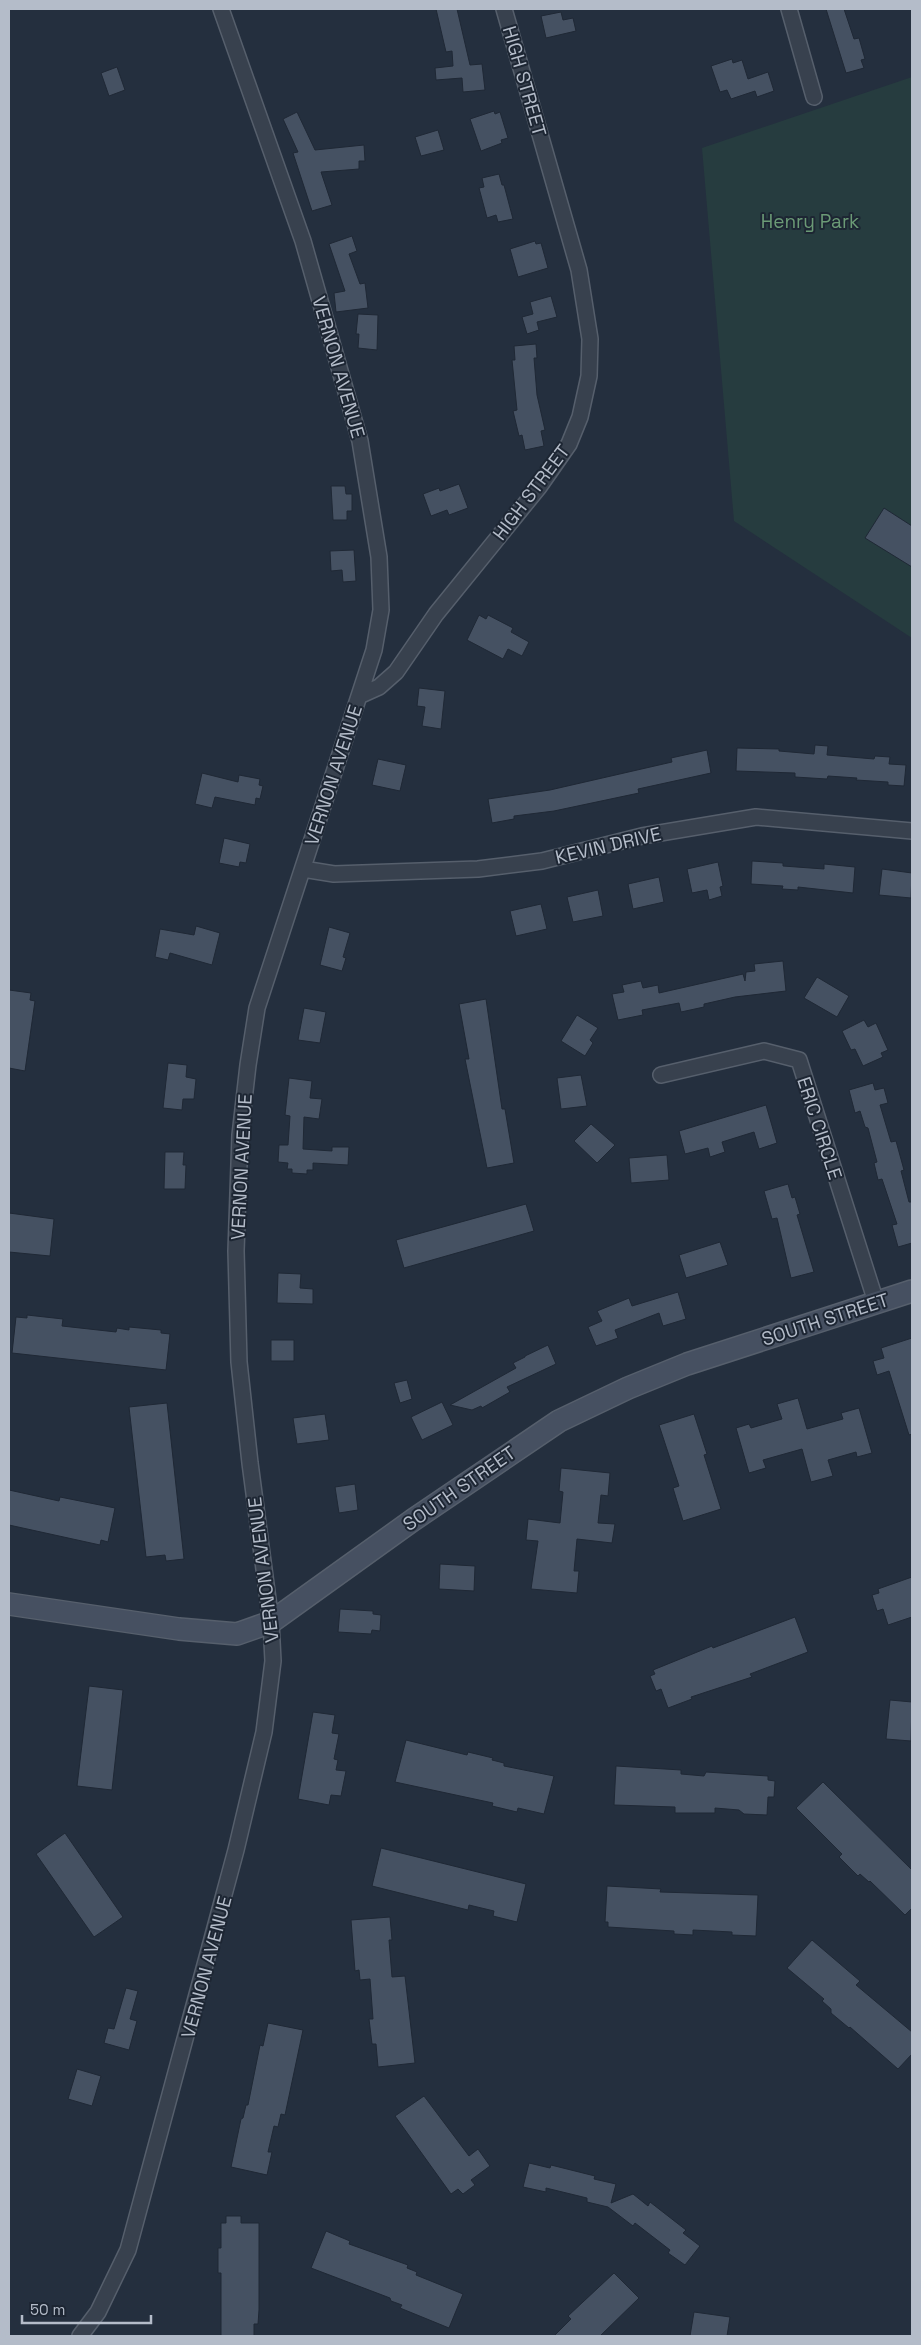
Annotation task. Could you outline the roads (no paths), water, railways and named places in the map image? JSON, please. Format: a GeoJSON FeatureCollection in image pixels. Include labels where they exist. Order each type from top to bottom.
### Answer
{"type":"FeatureCollection","features":[{"type":"Feature","properties":{"kind":"street","name":"VERNON AVENUE"},"geometry":{"type":"LineString","coordinates":[[80,2336],[98,2312],[128,2250],[190,2026],[236,1850],[264,1732],[274,1661],[271,1622],[239,1362],[236,1251],[240,1135],[257,1008],[374,650],[382,610],[379,557],[360,441],[303,241],[220,9]]}},
{"type":"Feature","properties":{"kind":"street","name":"HIGH STREET"},"geometry":{"type":"LineString","coordinates":[[359,696],[379,687],[396,672],[436,614],[539,487],[569,444],[580,417],[589,376],[590,339],[579,270],[504,9]]}},
{"type":"Feature","properties":{"kind":"street"},"geometry":{"type":"LineString","coordinates":[[789,9],[814,97]]}},
{"type":"Feature","properties":{"kind":"street","name":"KEVIN DRIVE"},"geometry":{"type":"LineString","coordinates":[[303,869],[334,874],[478,869],[542,861],[642,836],[756,817],[912,831]]}},
{"type":"Feature","properties":{"kind":"street","name":"ERIC CIRCLE"},"geometry":{"type":"LineString","coordinates":[[661,1075],[764,1051],[799,1060],[876,1302]]}},
{"type":"Feature","properties":{"kind":"street","name":"SOUTH STREET"},"geometry":{"type":"LineString","coordinates":[[9,1604],[179,1629],[236,1634],[271,1622],[438,1503],[559,1421],[628,1388],[687,1364],[912,1291]]}},
{"type":"Feature","properties":{"kind":"park label","name":"Henry Park"},"geometry":{"type":"Point","coordinates":[810,221]}}]}
